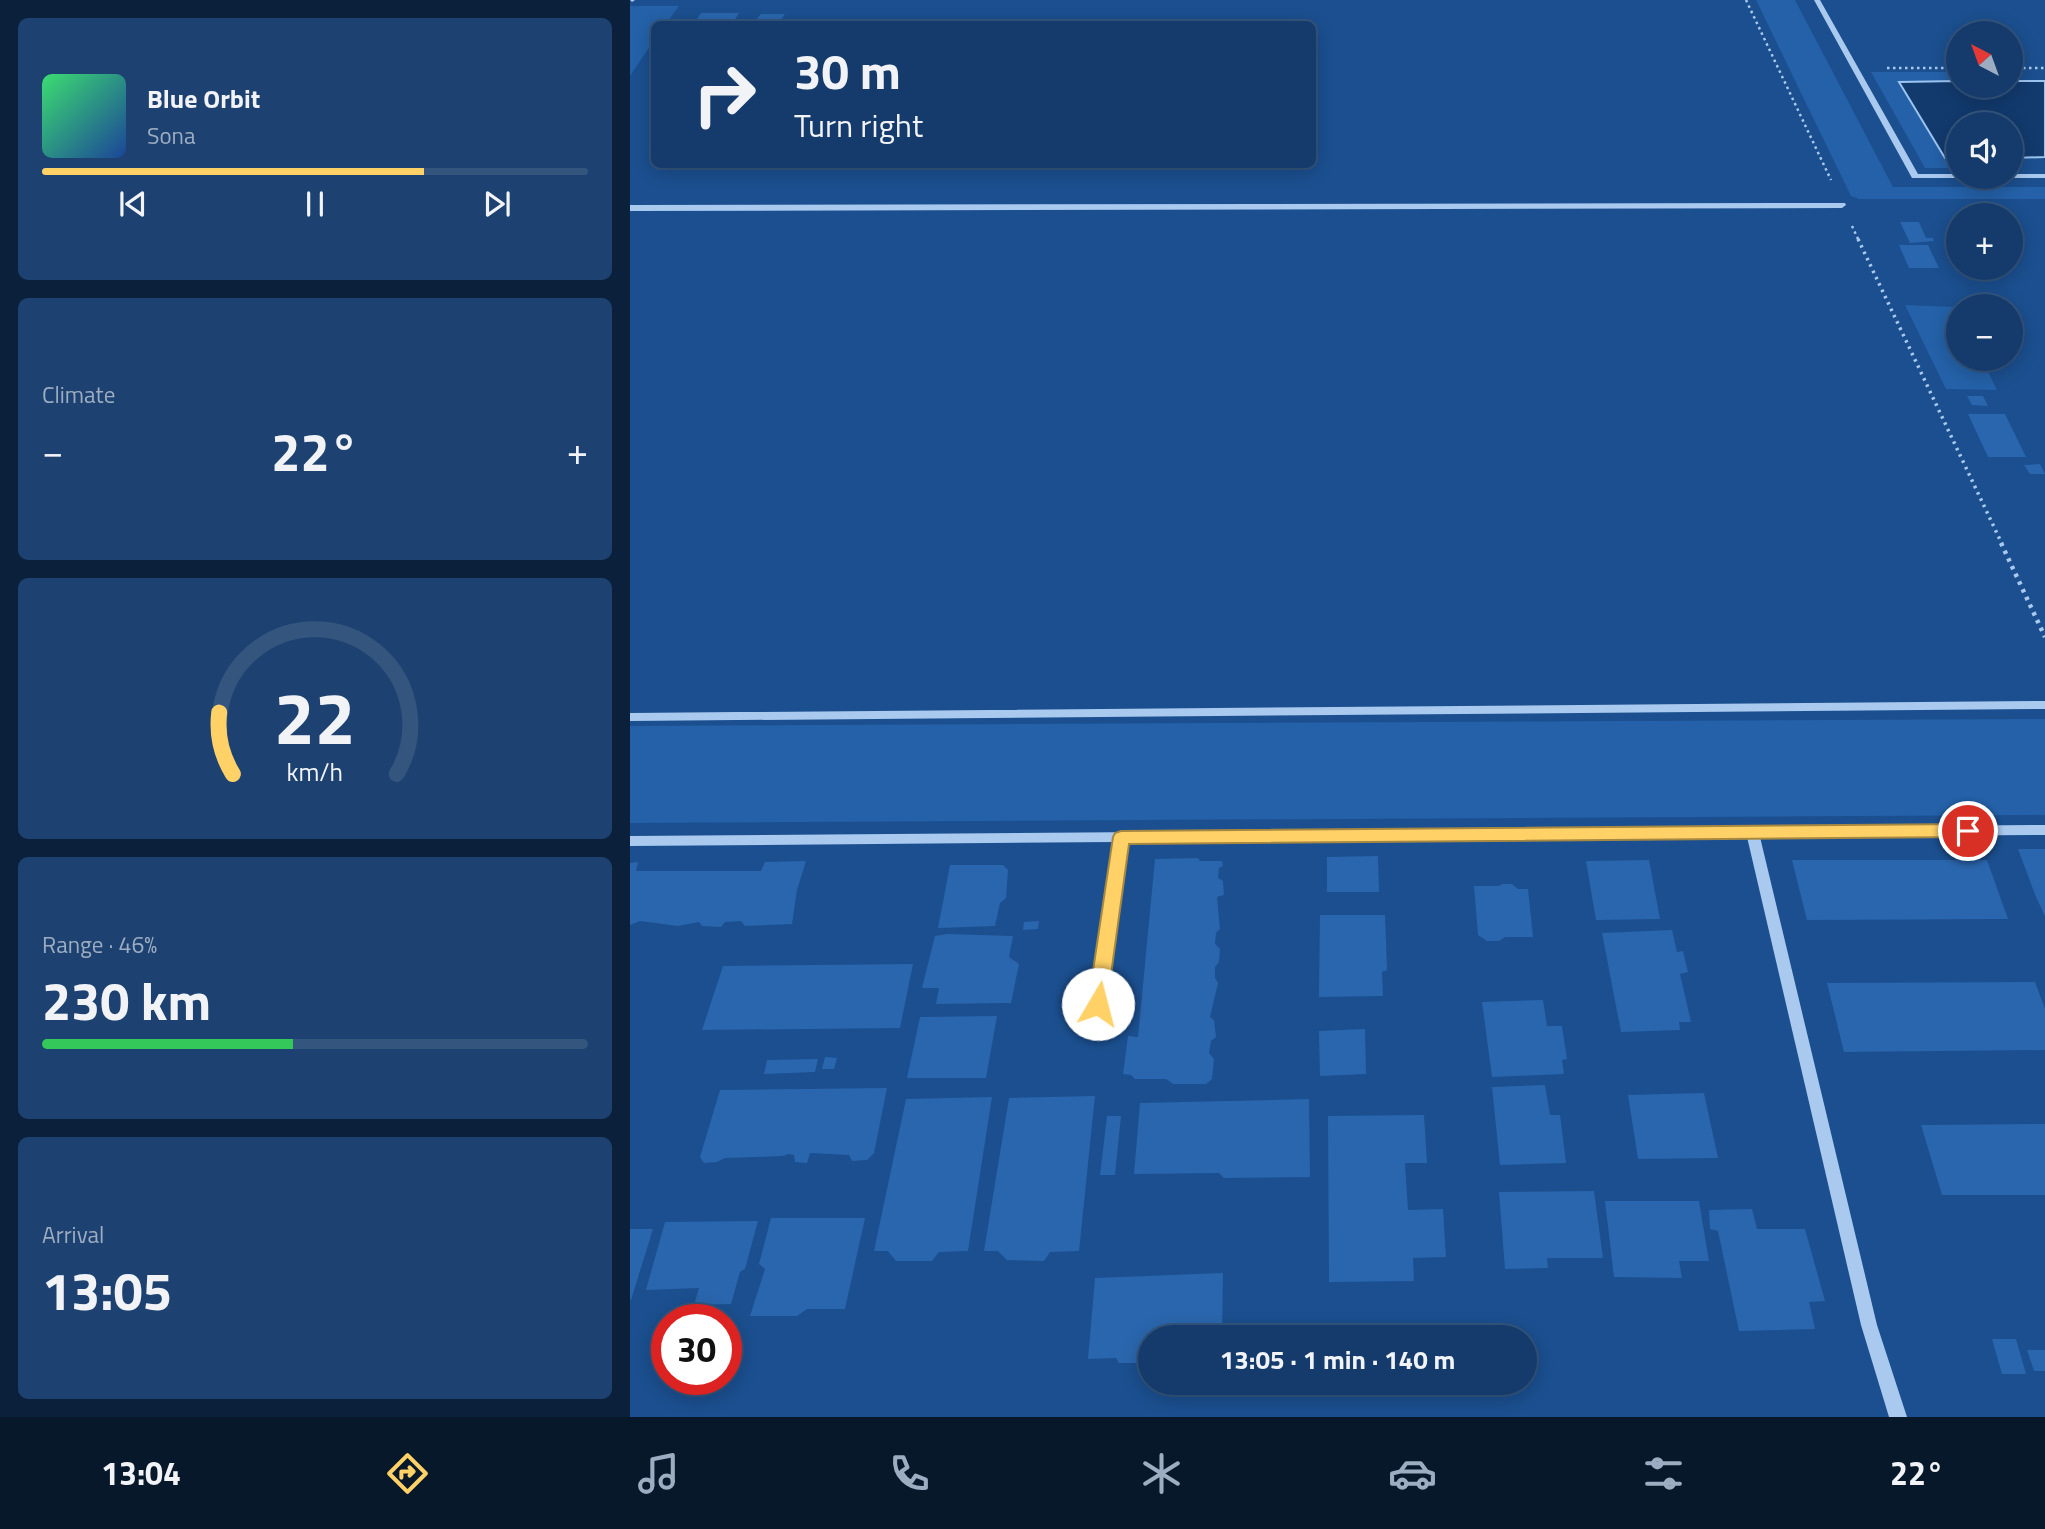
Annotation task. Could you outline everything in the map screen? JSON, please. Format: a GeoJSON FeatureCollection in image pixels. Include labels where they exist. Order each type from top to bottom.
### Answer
{"type":"FeatureCollection","features":[{"type":"Feature","properties":{"kind":"street"},"geometry":{"type":"LineString","coordinates":[[2023,176],[2045,176]]}},
{"type":"Feature","properties":{"kind":"street"},"geometry":{"type":"LineString","coordinates":[[630,208],[1842,205]]}},
{"type":"Feature","properties":{"kind":"street"},"geometry":{"type":"LineString","coordinates":[[630,717],[2045,705]]}},
{"type":"Feature","properties":{"kind":"street"},"geometry":{"type":"LineString","coordinates":[[630,841],[2045,830]]}},
{"type":"Feature","properties":{"kind":"street"},"geometry":{"type":"LineString","coordinates":[[1752,832],[1869,1325],[1898,1417]]}},
{"type":"Feature","properties":{"kind":"street"},"geometry":{"type":"LineString","coordinates":[[1098,1004],[1121,837]]}},
{"type":"Feature","properties":{"kind":"lane"},"geometry":{"type":"LineString","coordinates":[[1817,0],[1915,176],[1946,176]]}},
{"type":"Feature","properties":{"kind":"path"},"geometry":{"type":"LineString","coordinates":[[1746,0],[2045,637]]}},
{"type":"Feature","properties":{"kind":"path"},"geometry":{"type":"LineString","coordinates":[[1855,68],[1946,68]]}},
{"type":"Feature","properties":{"kind":"path"},"geometry":{"type":"LineString","coordinates":[[2023,68],[2045,68]]}},
{"type":"Feature","properties":{"kind":"shaded area"},"geometry":{"type":"Polygon","coordinates":[[[1756,0],[1795,0],[1893,187],[2045,187],[2045,199],[1859,199],[1851,196],[1756,0]]]}},
{"type":"Feature","properties":{"kind":"shaded area"},"geometry":{"type":"Polygon","coordinates":[[[630,6],[679,6],[668,21],[651,21],[651,44],[630,76],[630,6]]]}},
{"type":"Feature","properties":{"kind":"shaded area"},"geometry":{"type":"Polygon","coordinates":[[[1871,72],[1946,72],[1946,81],[1900,82],[1946,158],[1946,168],[1925,168],[1871,72]]]}},
{"type":"Feature","properties":{"kind":"shaded area"},"geometry":{"type":"Polygon","coordinates":[[[1946,81],[1946,98],[2023,98],[2023,81],[2045,81],[2045,157],[2023,158],[2023,112],[1946,112],[1945,158],[1899,82],[1946,81]]]}},
{"type":"Feature","properties":{"kind":"shaded area"},"geometry":{"type":"Polygon","coordinates":[[[1905,305],[1946,307],[1946,371],[1988,371],[1997,390],[1946,389],[1905,305]]]}},
{"type":"Feature","properties":{"kind":"shaded area"},"geometry":{"type":"Polygon","coordinates":[[[2045,719],[2045,815],[630,823],[630,726],[2045,719]]]}},
{"type":"Feature","properties":{"kind":"building"},"geometry":{"type":"Polygon","coordinates":[[[701,13],[739,13],[734,21],[696,21],[701,13]]]}},
{"type":"Feature","properties":{"kind":"building"},"geometry":{"type":"Polygon","coordinates":[[[761,14],[785,14],[780,21],[755,21],[761,14]]]}},
{"type":"Feature","properties":{"kind":"building"},"geometry":{"type":"Polygon","coordinates":[[[1900,222],[1919,222],[1926,238],[1933,238],[1934,241],[1910,243],[1900,222]]]}},
{"type":"Feature","properties":{"kind":"building"},"geometry":{"type":"Polygon","coordinates":[[[1899,245],[1928,245],[1939,268],[1909,268],[1899,245]]]}},
{"type":"Feature","properties":{"kind":"building"},"geometry":{"type":"Polygon","coordinates":[[[1967,396],[1983,396],[1988,406],[1972,405],[1967,396]]]}},
{"type":"Feature","properties":{"kind":"building"},"geometry":{"type":"Polygon","coordinates":[[[1968,414],[2005,414],[2026,457],[1988,457],[1968,414]]]}},
{"type":"Feature","properties":{"kind":"building"},"geometry":{"type":"Polygon","coordinates":[[[2040,464],[2045,474],[2030,474],[2024,465],[2040,464]]]}},
{"type":"Feature","properties":{"kind":"building"},"geometry":{"type":"Polygon","coordinates":[[[2018,849],[2045,849],[2045,916],[2036,897],[2018,849]]]}},
{"type":"Feature","properties":{"kind":"building"},"geometry":{"type":"Polygon","coordinates":[[[1378,856],[1379,892],[1327,892],[1327,857],[1378,856]]]}},
{"type":"Feature","properties":{"kind":"building"},"geometry":{"type":"Polygon","coordinates":[[[1198,858],[1200,861],[1222,861],[1223,866],[1219,868],[1218,878],[1223,881],[1224,895],[1217,897],[1220,929],[1216,933],[1215,944],[1220,949],[1215,978],[1218,983],[1210,1017],[1214,1020],[1216,1037],[1211,1041],[1209,1053],[1214,1059],[1212,1079],[1206,1084],[1173,1084],[1166,1079],[1135,1079],[1131,1075],[1123,1074],[1128,1036],[1138,1037],[1155,859],[1198,858]]]}},
{"type":"Feature","properties":{"kind":"building"},"geometry":{"type":"Polygon","coordinates":[[[1649,860],[1660,919],[1596,920],[1586,861],[1649,860]]]}},
{"type":"Feature","properties":{"kind":"building"},"geometry":{"type":"Polygon","coordinates":[[[1792,860],[1987,860],[2008,919],[1807,920],[1792,860]]]}},
{"type":"Feature","properties":{"kind":"building"},"geometry":{"type":"Polygon","coordinates":[[[806,861],[797,890],[792,924],[745,926],[741,921],[725,922],[721,927],[702,926],[699,922],[678,926],[640,921],[630,925],[630,863],[638,862],[636,871],[761,871],[765,862],[806,861]]]}},
{"type":"Feature","properties":{"kind":"building"},"geometry":{"type":"Polygon","coordinates":[[[950,865],[1003,865],[1008,870],[1006,898],[1000,903],[995,926],[938,928],[950,865]]]}},
{"type":"Feature","properties":{"kind":"building"},"geometry":{"type":"Polygon","coordinates":[[[1502,884],[1528,889],[1533,937],[1505,937],[1499,941],[1487,941],[1478,935],[1474,886],[1502,884]]]}},
{"type":"Feature","properties":{"kind":"building"},"geometry":{"type":"Polygon","coordinates":[[[1320,915],[1385,915],[1387,970],[1382,972],[1383,996],[1319,997],[1320,915]]]}},
{"type":"Feature","properties":{"kind":"building"},"geometry":{"type":"Polygon","coordinates":[[[1039,921],[1038,929],[1023,930],[1024,922],[1039,921]]]}},
{"type":"Feature","properties":{"kind":"building"},"geometry":{"type":"Polygon","coordinates":[[[1672,930],[1677,952],[1683,951],[1688,972],[1680,974],[1691,1022],[1679,1022],[1680,1030],[1621,1032],[1602,933],[1672,930]]]}},
{"type":"Feature","properties":{"kind":"building"},"geometry":{"type":"Polygon","coordinates":[[[935,936],[1013,936],[1009,957],[1019,964],[1011,1003],[936,1004],[939,988],[922,988],[935,936]]]}},
{"type":"Feature","properties":{"kind":"building"},"geometry":{"type":"Polygon","coordinates":[[[913,964],[900,1028],[702,1030],[723,966],[913,964]]]}},
{"type":"Feature","properties":{"kind":"building"},"geometry":{"type":"Polygon","coordinates":[[[2035,982],[2045,1009],[2045,1050],[1844,1052],[1827,983],[2035,982]]]}},
{"type":"Feature","properties":{"kind":"building"},"geometry":{"type":"Polygon","coordinates":[[[1543,1000],[1547,1026],[1562,1026],[1567,1059],[1562,1060],[1564,1074],[1492,1077],[1482,1002],[1543,1000]]]}},
{"type":"Feature","properties":{"kind":"building"},"geometry":{"type":"Polygon","coordinates":[[[997,1016],[986,1078],[907,1078],[920,1017],[997,1016]]]}},
{"type":"Feature","properties":{"kind":"building"},"geometry":{"type":"Polygon","coordinates":[[[1365,1029],[1366,1074],[1320,1076],[1319,1031],[1365,1029]]]}},
{"type":"Feature","properties":{"kind":"building"},"geometry":{"type":"Polygon","coordinates":[[[825,1057],[837,1058],[834,1069],[822,1069],[825,1057]]]}},
{"type":"Feature","properties":{"kind":"building"},"geometry":{"type":"Polygon","coordinates":[[[818,1059],[815,1072],[764,1074],[767,1060],[818,1059]]]}},
{"type":"Feature","properties":{"kind":"building"},"geometry":{"type":"Polygon","coordinates":[[[1545,1085],[1550,1115],[1560,1115],[1566,1163],[1500,1165],[1492,1087],[1545,1085]]]}},
{"type":"Feature","properties":{"kind":"building"},"geometry":{"type":"Polygon","coordinates":[[[887,1088],[874,1153],[867,1160],[852,1161],[849,1155],[810,1153],[807,1163],[795,1162],[794,1155],[788,1154],[725,1158],[704,1163],[700,1157],[720,1090],[887,1088]]]}},
{"type":"Feature","properties":{"kind":"building"},"geometry":{"type":"Polygon","coordinates":[[[1704,1093],[1718,1158],[1638,1159],[1628,1095],[1704,1093]]]}},
{"type":"Feature","properties":{"kind":"building"},"geometry":{"type":"Polygon","coordinates":[[[1095,1096],[1079,1251],[1050,1252],[1044,1261],[1007,1260],[998,1251],[984,1251],[1009,1098],[1095,1096]]]}},
{"type":"Feature","properties":{"kind":"building"},"geometry":{"type":"Polygon","coordinates":[[[992,1097],[968,1251],[939,1252],[932,1261],[896,1261],[888,1251],[874,1251],[906,1099],[992,1097]]]}},
{"type":"Feature","properties":{"kind":"building"},"geometry":{"type":"Polygon","coordinates":[[[1309,1099],[1310,1177],[1224,1178],[1219,1173],[1134,1174],[1140,1103],[1309,1099]]]}},
{"type":"Feature","properties":{"kind":"building"},"geometry":{"type":"Polygon","coordinates":[[[1424,1115],[1427,1163],[1405,1163],[1408,1210],[1443,1209],[1446,1257],[1413,1258],[1414,1281],[1329,1282],[1328,1116],[1424,1115]]]}},
{"type":"Feature","properties":{"kind":"building"},"geometry":{"type":"Polygon","coordinates":[[[1107,1116],[1121,1116],[1115,1175],[1100,1175],[1107,1116]]]}},
{"type":"Feature","properties":{"kind":"building"},"geometry":{"type":"Polygon","coordinates":[[[2045,1124],[2045,1195],[1942,1195],[1921,1125],[2045,1124]]]}},
{"type":"Feature","properties":{"kind":"building"},"geometry":{"type":"Polygon","coordinates":[[[1594,1191],[1603,1258],[1547,1258],[1548,1268],[1505,1269],[1499,1192],[1594,1191]]]}},
{"type":"Feature","properties":{"kind":"building"},"geometry":{"type":"Polygon","coordinates":[[[1605,1201],[1699,1201],[1709,1261],[1679,1261],[1682,1278],[1614,1277],[1605,1201]]]}},
{"type":"Feature","properties":{"kind":"building"},"geometry":{"type":"Polygon","coordinates":[[[1752,1209],[1757,1229],[1805,1229],[1825,1301],[1809,1302],[1815,1329],[1739,1331],[1718,1231],[1710,1229],[1709,1210],[1752,1209]]]}},
{"type":"Feature","properties":{"kind":"building"},"geometry":{"type":"Polygon","coordinates":[[[771,1218],[865,1218],[845,1309],[807,1309],[797,1316],[750,1316],[765,1269],[759,1264],[771,1218]]]}},
{"type":"Feature","properties":{"kind":"building"},"geometry":{"type":"Polygon","coordinates":[[[758,1221],[745,1269],[740,1272],[731,1304],[694,1304],[699,1288],[646,1290],[665,1222],[758,1221]]]}},
{"type":"Feature","properties":{"kind":"building"},"geometry":{"type":"Polygon","coordinates":[[[630,1229],[653,1229],[631,1300],[630,1300],[630,1229]]]}},
{"type":"Feature","properties":{"kind":"building"},"geometry":{"type":"Polygon","coordinates":[[[1223,1273],[1222,1325],[1138,1325],[1138,1363],[1119,1363],[1116,1358],[1088,1359],[1095,1278],[1223,1273]]]}},
{"type":"Feature","properties":{"kind":"building"},"geometry":{"type":"Polygon","coordinates":[[[1992,1339],[2016,1339],[2026,1374],[2002,1374],[1992,1339]]]}},
{"type":"Feature","properties":{"kind":"building"},"geometry":{"type":"Polygon","coordinates":[[[2027,1350],[2045,1350],[2045,1371],[2034,1371],[2027,1350]]]}},
{"type":"Feature","properties":{"kind":"route"},"geometry":{"type":"LineString","coordinates":[[1098,1004],[1121,837],[1968,831]]}}]}
